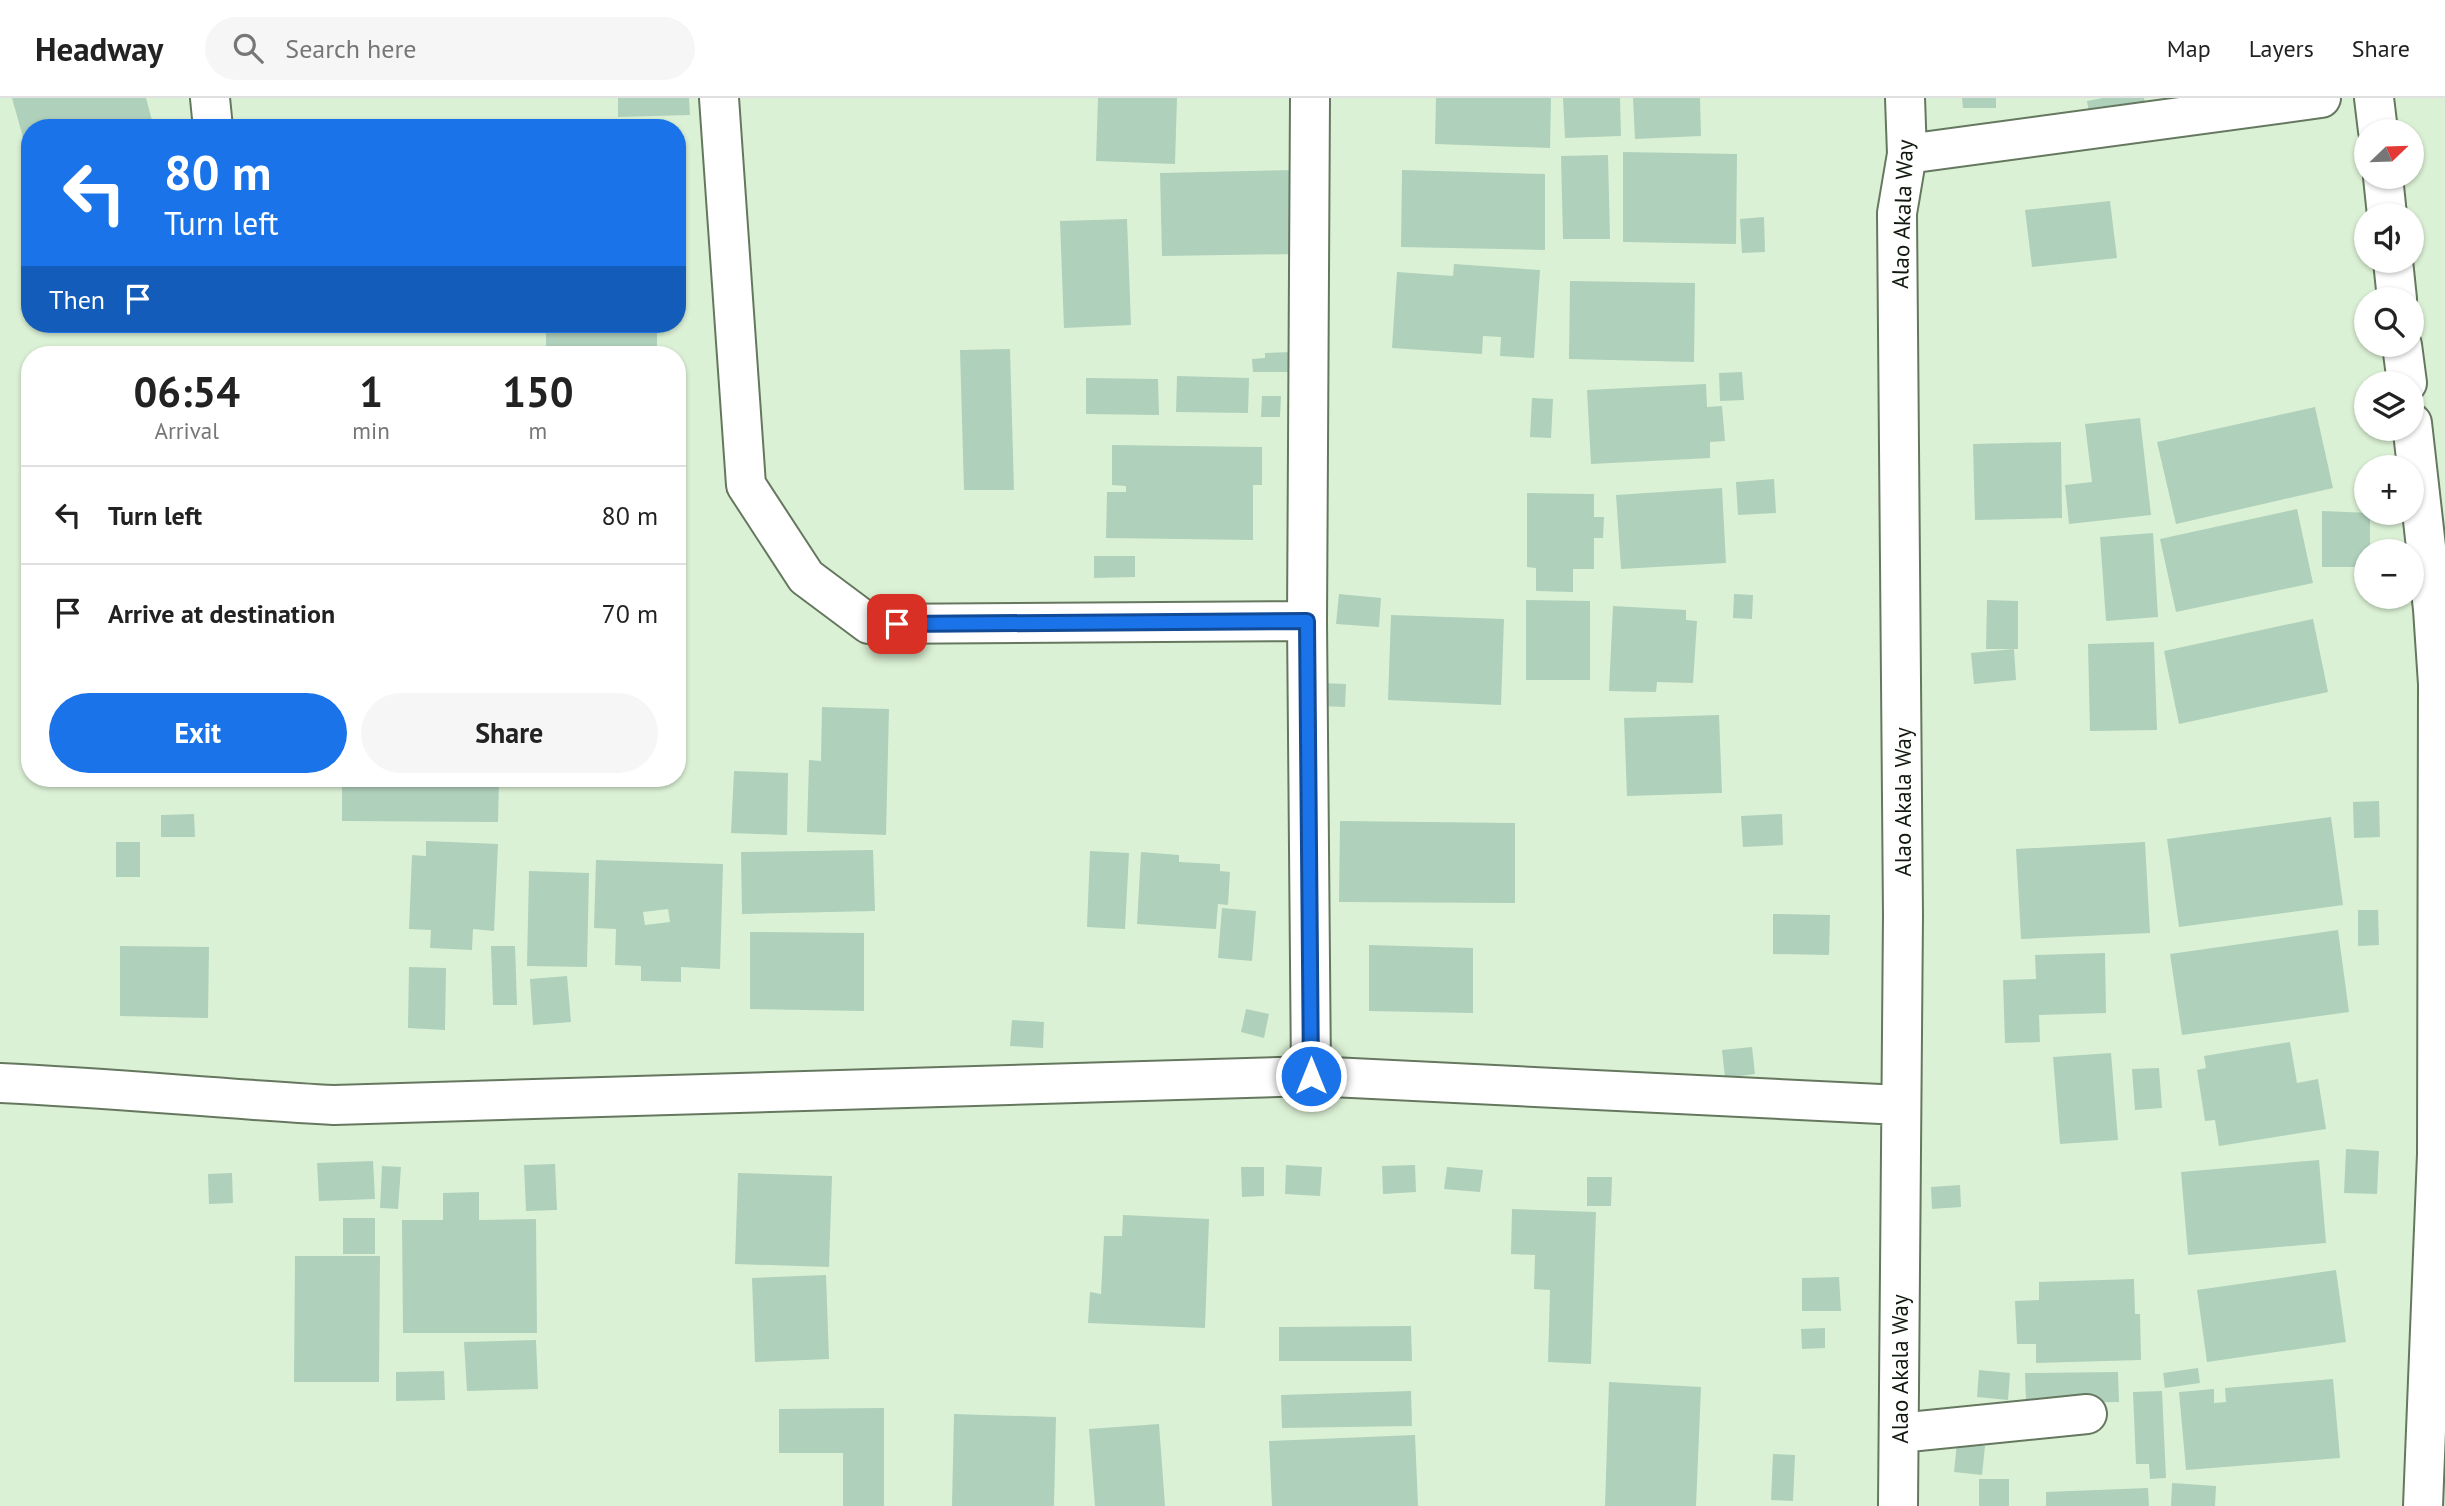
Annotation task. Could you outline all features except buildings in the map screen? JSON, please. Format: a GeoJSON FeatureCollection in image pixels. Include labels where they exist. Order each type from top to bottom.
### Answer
{"type":"FeatureCollection","features":[{"type":"Feature","properties":{"kind":"street"},"geometry":{"type":"LineString","coordinates":[[210,98],[212,119]]}},
{"type":"Feature","properties":{"kind":"street"},"geometry":{"type":"LineString","coordinates":[[719,98],[746,485],[806,577],[869,624],[1307,621]]}},
{"type":"Feature","properties":{"kind":"street"},"geometry":{"type":"LineString","coordinates":[[1310,98],[1307,621],[1311,1076]]}},
{"type":"Feature","properties":{"kind":"street","name":"Alao Akala Way"},"geometry":{"type":"LineString","coordinates":[[1898,1506],[1903,888],[1898,213],[1907,154],[1905,98]]}},
{"type":"Feature","properties":{"kind":"street"},"geometry":{"type":"LineString","coordinates":[[1907,154],[2321,98]]}},
{"type":"Feature","properties":{"kind":"street"},"geometry":{"type":"LineString","coordinates":[[2374,98],[2377,119]]}},
{"type":"Feature","properties":{"kind":"street"},"geometry":{"type":"LineString","coordinates":[[2414,441],[2439,608],[2437,1140],[2423,1506]]}},
{"type":"Feature","properties":{"kind":"street"},"geometry":{"type":"LineString","coordinates":[[0,1083],[334,1105],[1311,1076],[1900,1105]]}},
{"type":"Feature","properties":{"kind":"street"},"geometry":{"type":"LineString","coordinates":[[1899,1433],[2087,1414]]}},
{"type":"Feature","properties":{"kind":"route"},"geometry":{"type":"LineString","coordinates":[[897,624],[1307,621],[1311,1076]]}}]}
